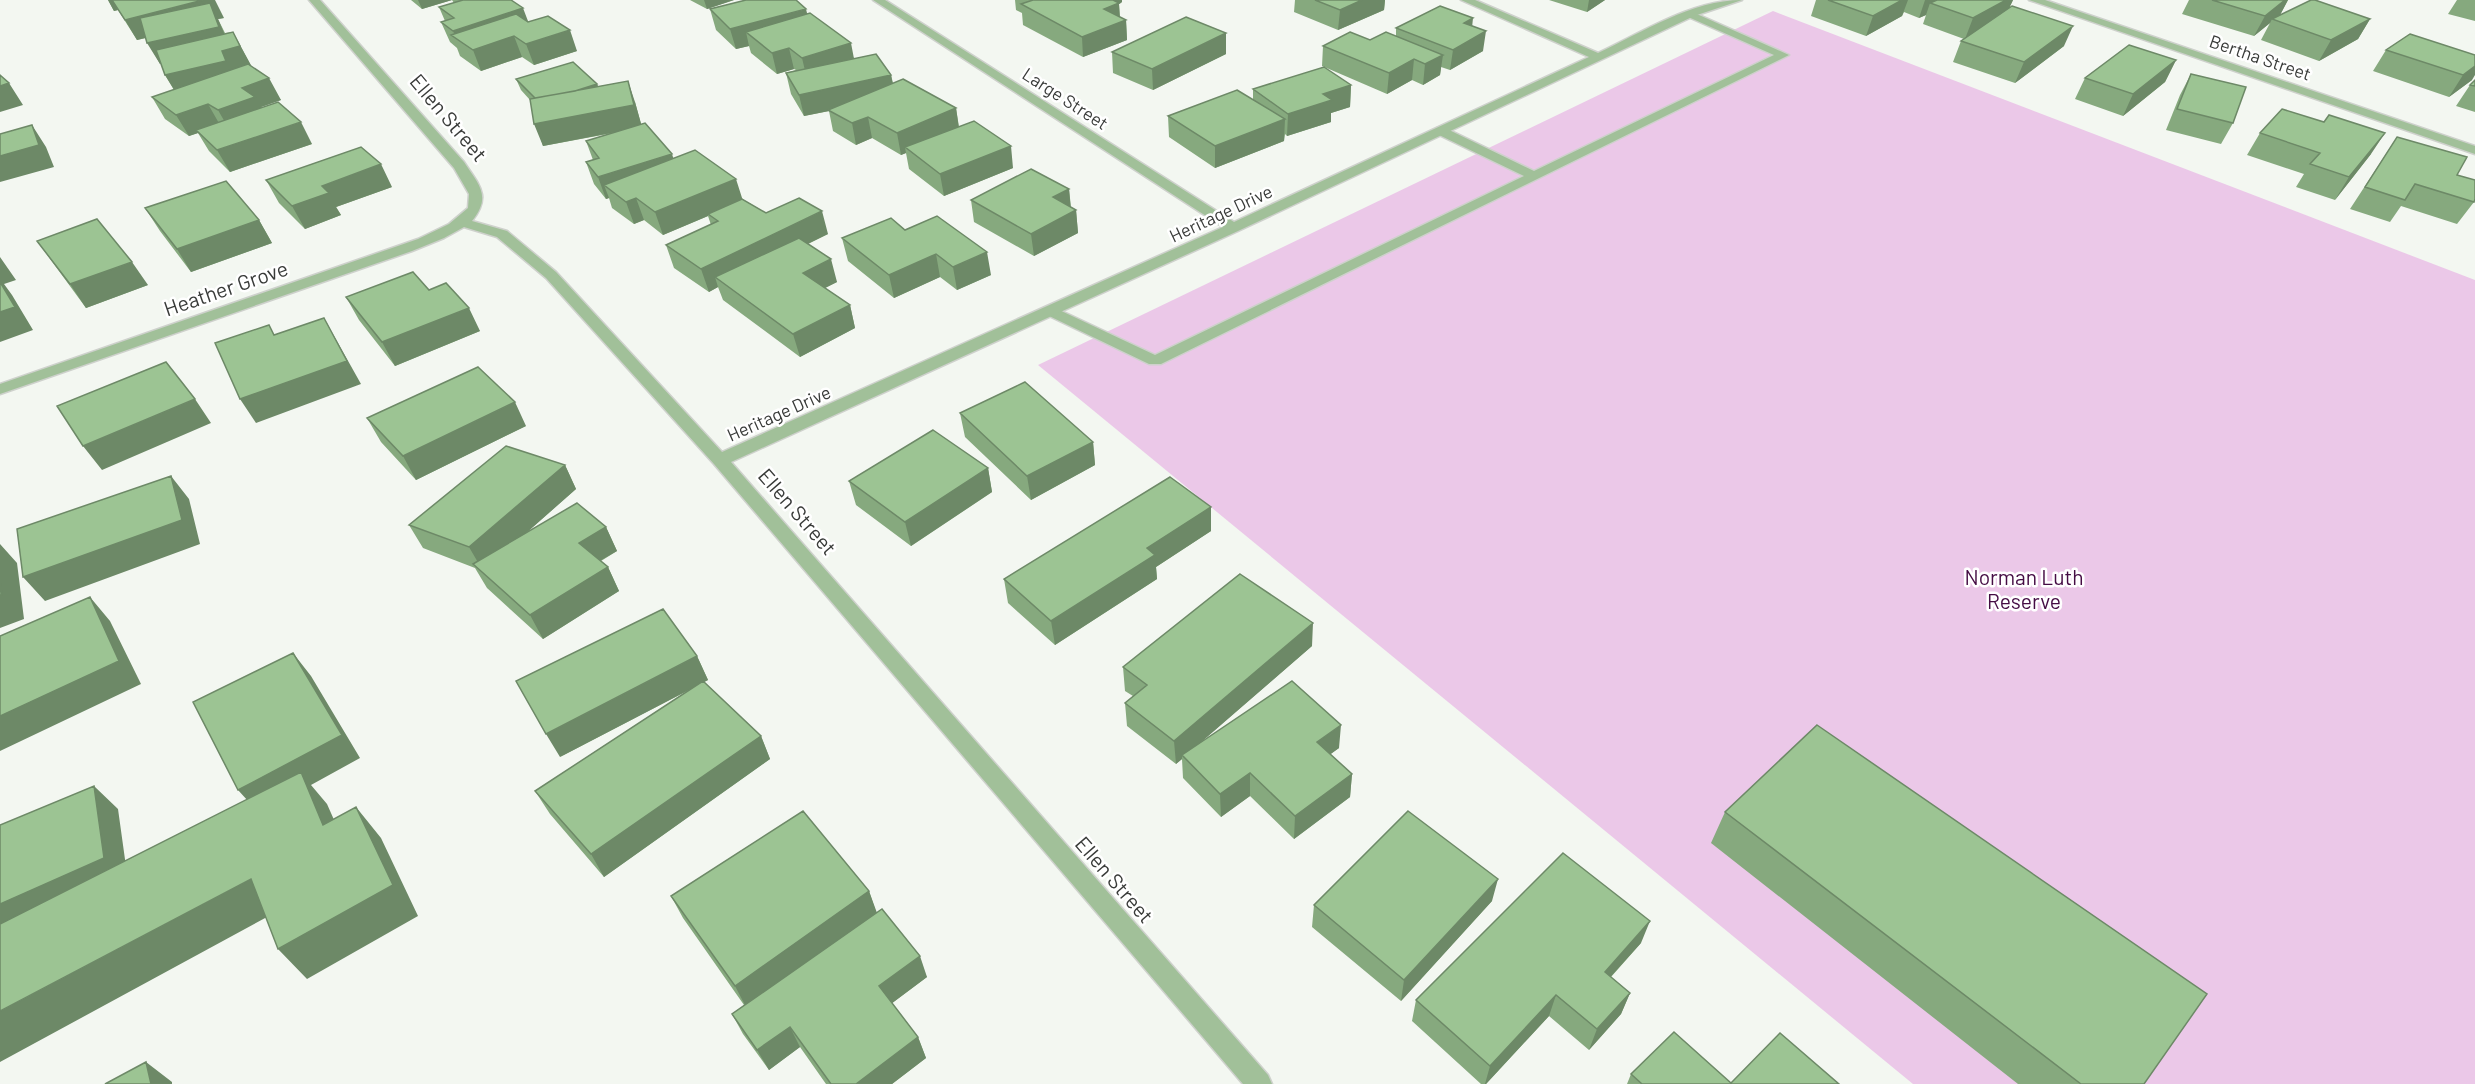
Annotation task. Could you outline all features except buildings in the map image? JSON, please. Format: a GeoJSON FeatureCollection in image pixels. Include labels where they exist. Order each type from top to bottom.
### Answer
{"type":"FeatureCollection","features":[{"type":"Feature","properties":{"kind":"street","name":"Ellen Street"},"geometry":{"type":"LineString","coordinates":[[314,0],[459,165],[473,186],[477,197],[476,208],[471,216],[462,222]]}},
{"type":"Feature","properties":{"kind":"street","name":"Large Street"},"geometry":{"type":"LineString","coordinates":[[878,0],[1233,228]]}},
{"type":"Feature","properties":{"kind":"street"},"geometry":{"type":"LineString","coordinates":[[1466,0],[1599,57]]}},
{"type":"Feature","properties":{"kind":"street","name":"Heritage Drive"},"geometry":{"type":"LineString","coordinates":[[720,460],[1233,228],[1690,14],[1737,0]]}},
{"type":"Feature","properties":{"kind":"street","name":"Bertha Street"},"geometry":{"type":"LineString","coordinates":[[2034,0],[2475,150]]}},
{"type":"Feature","properties":{"kind":"street"},"geometry":{"type":"LineString","coordinates":[[1050,311],[1155,361],[1783,55],[1690,14]]}},
{"type":"Feature","properties":{"kind":"street"},"geometry":{"type":"LineString","coordinates":[[1441,131],[1534,176]]}},
{"type":"Feature","properties":{"kind":"street","name":"Ellen Street"},"geometry":{"type":"LineString","coordinates":[[462,222],[502,234],[551,275],[720,460],[1259,1084]]}},
{"type":"Feature","properties":{"kind":"street","name":"Heather Grove"},"geometry":{"type":"LineString","coordinates":[[0,389],[383,257],[431,239],[462,222]]}},
{"type":"Feature","properties":{"kind":"green space","name":"Norman Luth Reserve"},"geometry":{"type":"Polygon","coordinates":[[[1773,11],[2475,280],[2475,1084],[1913,1084],[1038,365],[1773,11]]]}}]}
